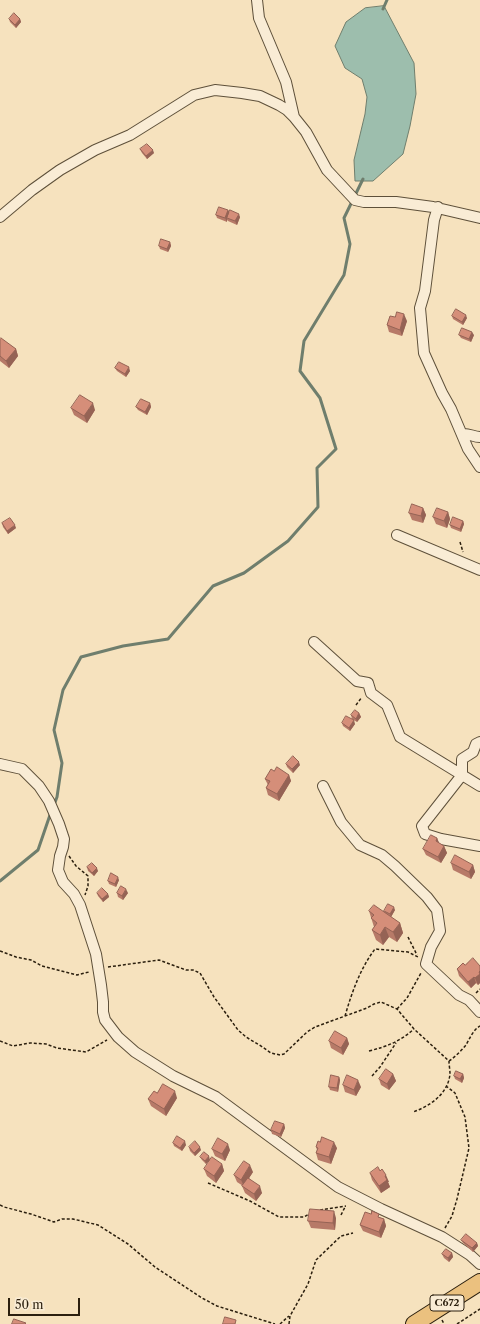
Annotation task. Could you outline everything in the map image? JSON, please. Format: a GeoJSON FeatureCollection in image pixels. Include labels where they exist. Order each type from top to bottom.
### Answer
{"type":"FeatureCollection","features":[{"type":"Feature","properties":{"kind":"main road","name":"C672"},"geometry":{"type":"LineString","coordinates":[[414,1324],[480,1282]]}},
{"type":"Feature","properties":{"kind":"street"},"geometry":{"type":"LineString","coordinates":[[257,0],[259,18],[286,82],[294,116]]}},
{"type":"Feature","properties":{"kind":"street"},"geometry":{"type":"LineString","coordinates":[[0,217],[32,190],[60,170],[95,150],[130,135],[194,95],[215,90],[260,96],[279,105],[294,116],[306,132],[327,170],[355,200],[364,202],[396,202],[438,207],[480,218]]}},
{"type":"Feature","properties":{"kind":"street"},"geometry":{"type":"LineString","coordinates":[[438,207],[434,220],[426,291],[420,308],[424,353],[451,409],[468,449],[480,467]]}},
{"type":"Feature","properties":{"kind":"street"},"geometry":{"type":"LineString","coordinates":[[462,434],[468,433],[476,437],[480,437]]}},
{"type":"Feature","properties":{"kind":"street"},"geometry":{"type":"LineString","coordinates":[[397,535],[480,570]]}},
{"type":"Feature","properties":{"kind":"street"},"geometry":{"type":"LineString","coordinates":[[314,642],[357,681],[368,683],[371,693],[387,705],[400,737],[480,786]]}},
{"type":"Feature","properties":{"kind":"street"},"geometry":{"type":"LineString","coordinates":[[480,742],[476,744],[473,752],[462,759],[462,775],[422,826],[425,834],[442,839],[480,846]]}},
{"type":"Feature","properties":{"kind":"street"},"geometry":{"type":"LineString","coordinates":[[0,764],[22,769],[39,786],[49,801],[59,824],[64,839],[58,870],[63,882],[74,894],[80,905],[96,954],[104,1002],[103,1012],[105,1020],[114,1033],[124,1043],[173,1076],[216,1097],[338,1187],[442,1237],[470,1255],[480,1264]]}},
{"type":"Feature","properties":{"kind":"street"},"geometry":{"type":"LineString","coordinates":[[323,786],[341,822],[360,845],[382,855],[427,897],[437,910],[440,932],[431,947],[426,964],[459,995],[469,1000],[480,1012]]}},
{"type":"Feature","properties":{"kind":"path"},"geometry":{"type":"LineString","coordinates":[[62,850],[71,858],[76,866],[88,876],[88,886],[83,901],[80,905]]}},
{"type":"Feature","properties":{"kind":"path"},"geometry":{"type":"LineString","coordinates":[[408,937],[417,956]]}},
{"type":"Feature","properties":{"kind":"path"},"geometry":{"type":"LineString","coordinates":[[345,1016],[351,993],[365,963],[375,949],[408,952],[417,956],[426,964],[407,998],[397,1009]]}},
{"type":"Feature","properties":{"kind":"path"},"geometry":{"type":"LineString","coordinates":[[0,951],[16,957],[31,960],[42,966],[77,975],[98,968],[159,960],[186,970],[193,970],[200,973],[214,997],[238,1030],[271,1054],[284,1054],[307,1032],[315,1027],[381,1002],[397,1009],[414,1029],[449,1061],[450,1075],[442,1094],[421,1109],[413,1112]]}},
{"type":"Feature","properties":{"kind":"path"},"geometry":{"type":"LineString","coordinates":[[449,1061],[465,1045],[476,1029],[480,1026]]}},
{"type":"Feature","properties":{"kind":"path"},"geometry":{"type":"LineString","coordinates":[[369,1051],[387,1046],[403,1038],[414,1029]]}},
{"type":"Feature","properties":{"kind":"path"},"geometry":{"type":"LineString","coordinates":[[0,1040],[13,1046],[30,1043],[46,1044],[57,1048],[86,1052],[107,1041],[114,1033]]}},
{"type":"Feature","properties":{"kind":"path"},"geometry":{"type":"LineString","coordinates":[[372,1076],[380,1068],[397,1041]]}},
{"type":"Feature","properties":{"kind":"path"},"geometry":{"type":"LineString","coordinates":[[442,1237],[442,1233],[452,1216],[469,1148],[465,1117],[455,1093],[446,1086]]}},
{"type":"Feature","properties":{"kind":"path"},"geometry":{"type":"LineString","coordinates":[[208,1183],[250,1201],[279,1217],[304,1217],[310,1214]]}},
{"type":"Feature","properties":{"kind":"path"},"geometry":{"type":"LineString","coordinates":[[0,1205],[4,1208],[31,1214],[54,1222],[62,1218],[73,1219],[98,1226],[128,1244],[155,1267],[202,1298],[218,1306],[275,1324]]}},
{"type":"Feature","properties":{"kind":"path"},"geometry":{"type":"LineString","coordinates":[[316,1211],[346,1206],[340,1215]]}},
{"type":"Feature","properties":{"kind":"path"},"geometry":{"type":"LineString","coordinates":[[280,1324],[290,1316],[308,1284],[316,1260],[341,1236],[353,1233]]}},
{"type":"Feature","properties":{"kind":"path"},"geometry":{"type":"LineString","coordinates":[[456,1324],[480,1309]]}},
{"type":"Feature","properties":{"kind":"path"},"geometry":{"type":"LineString","coordinates":[[289,1324],[290,1316]]}},
{"type":"Feature","properties":{"kind":"shaded area"},"geometry":{"type":"Polygon","coordinates":[[[384,6],[414,63],[416,94],[403,154],[373,181],[355,181],[354,160],[365,114],[367,97],[362,79],[345,68],[335,46],[346,22],[365,8],[384,6]]]}},
{"type":"Feature","properties":{"kind":"building"},"geometry":{"type":"Polygon","coordinates":[[[14,13],[20,19],[15,25],[9,19],[14,13]]]}},
{"type":"Feature","properties":{"kind":"building"},"geometry":{"type":"Polygon","coordinates":[[[147,144],[153,150],[146,156],[140,149],[147,144]]]}},
{"type":"Feature","properties":{"kind":"building"},"geometry":{"type":"Polygon","coordinates":[[[219,207],[228,210],[225,218],[216,215],[219,207]]]}},
{"type":"Feature","properties":{"kind":"building"},"geometry":{"type":"Polygon","coordinates":[[[230,210],[239,214],[235,221],[227,218],[230,210]]]}},
{"type":"Feature","properties":{"kind":"building"},"geometry":{"type":"Polygon","coordinates":[[[161,239],[170,242],[167,249],[159,246],[161,239]]]}},
{"type":"Feature","properties":{"kind":"building"},"geometry":{"type":"Polygon","coordinates":[[[456,309],[466,315],[462,322],[452,316],[456,309]]]}},
{"type":"Feature","properties":{"kind":"building"},"geometry":{"type":"Polygon","coordinates":[[[397,312],[404,314],[400,330],[387,325],[390,316],[395,317],[397,312]]]}},
{"type":"Feature","properties":{"kind":"building"},"geometry":{"type":"Polygon","coordinates":[[[462,328],[472,332],[469,339],[459,335],[462,328]]]}},
{"type":"Feature","properties":{"kind":"building"},"geometry":{"type":"Polygon","coordinates":[[[1,338],[16,349],[6,361],[0,356],[1,338]]]}},
{"type":"Feature","properties":{"kind":"building"},"geometry":{"type":"Polygon","coordinates":[[[119,362],[129,367],[125,374],[115,368],[119,362]]]}},
{"type":"Feature","properties":{"kind":"building"},"geometry":{"type":"Polygon","coordinates":[[[80,395],[93,403],[84,416],[71,408],[80,395]]]}},
{"type":"Feature","properties":{"kind":"building"},"geometry":{"type":"Polygon","coordinates":[[[141,399],[150,403],[145,412],[136,407],[141,399]]]}},
{"type":"Feature","properties":{"kind":"building"},"geometry":{"type":"Polygon","coordinates":[[[412,504],[423,508],[421,516],[409,513],[412,504]]]}},
{"type":"Feature","properties":{"kind":"building"},"geometry":{"type":"Polygon","coordinates":[[[437,508],[448,512],[444,521],[433,517],[437,508]]]}},
{"type":"Feature","properties":{"kind":"building"},"geometry":{"type":"Polygon","coordinates":[[[453,517],[463,521],[460,529],[450,525],[453,517]]]}},
{"type":"Feature","properties":{"kind":"building"},"geometry":{"type":"Polygon","coordinates":[[[10,518],[15,525],[7,531],[2,523],[10,518]]]}},
{"type":"Feature","properties":{"kind":"building"},"geometry":{"type":"Polygon","coordinates":[[[355,710],[359,713],[356,719],[351,715],[355,710]]]}},
{"type":"Feature","properties":{"kind":"building"},"geometry":{"type":"Polygon","coordinates":[[[346,716],[354,720],[349,728],[342,723],[346,716]]]}},
{"type":"Feature","properties":{"kind":"building"},"geometry":{"type":"Polygon","coordinates":[[[293,756],[299,762],[292,769],[286,764],[293,756]]]}},
{"type":"Feature","properties":{"kind":"building"},"geometry":{"type":"Polygon","coordinates":[[[277,767],[289,775],[277,794],[266,788],[270,781],[265,779],[271,769],[274,771],[277,767]]]}},
{"type":"Feature","properties":{"kind":"building"},"geometry":{"type":"Polygon","coordinates":[[[431,835],[437,838],[436,841],[444,846],[438,857],[423,849],[431,835]]]}},
{"type":"Feature","properties":{"kind":"building"},"geometry":{"type":"Polygon","coordinates":[[[455,855],[473,865],[469,872],[451,863],[455,855]]]}},
{"type":"Feature","properties":{"kind":"building"},"geometry":{"type":"Polygon","coordinates":[[[92,863],[97,868],[92,873],[87,867],[92,863]]]}},
{"type":"Feature","properties":{"kind":"building"},"geometry":{"type":"Polygon","coordinates":[[[111,873],[118,877],[115,884],[108,881],[111,873]]]}},
{"type":"Feature","properties":{"kind":"building"},"geometry":{"type":"Polygon","coordinates":[[[121,886],[126,889],[122,896],[117,893],[121,886]]]}},
{"type":"Feature","properties":{"kind":"building"},"geometry":{"type":"Polygon","coordinates":[[[102,888],[108,894],[102,899],[97,893],[102,888]]]}},
{"type":"Feature","properties":{"kind":"building"},"geometry":{"type":"Polygon","coordinates":[[[388,904],[394,907],[390,914],[384,911],[388,904]]]}},
{"type":"Feature","properties":{"kind":"building"},"geometry":{"type":"Polygon","coordinates":[[[374,905],[400,923],[393,932],[385,927],[380,935],[372,930],[377,923],[371,918],[374,915],[369,911],[374,905]]]}},
{"type":"Feature","properties":{"kind":"building"},"geometry":{"type":"Polygon","coordinates":[[[473,958],[480,966],[480,974],[468,982],[457,969],[463,963],[465,965],[473,958]]]}},
{"type":"Feature","properties":{"kind":"building"},"geometry":{"type":"Polygon","coordinates":[[[335,1031],[347,1038],[341,1048],[329,1041],[335,1031]]]}},
{"type":"Feature","properties":{"kind":"building"},"geometry":{"type":"Polygon","coordinates":[[[386,1069],[393,1074],[387,1084],[379,1079],[386,1069]]]}},
{"type":"Feature","properties":{"kind":"building"},"geometry":{"type":"Polygon","coordinates":[[[456,1071],[463,1074],[460,1079],[454,1076],[456,1071]]]}},
{"type":"Feature","properties":{"kind":"building"},"geometry":{"type":"Polygon","coordinates":[[[331,1075],[339,1077],[337,1088],[329,1087],[331,1075]]]}},
{"type":"Feature","properties":{"kind":"building"},"geometry":{"type":"Polygon","coordinates":[[[347,1075],[358,1080],[354,1090],[343,1085],[347,1075]]]}},
{"type":"Feature","properties":{"kind":"building"},"geometry":{"type":"Polygon","coordinates":[[[163,1084],[175,1091],[164,1109],[148,1099],[154,1091],[157,1093],[163,1084]]]}},
{"type":"Feature","properties":{"kind":"building"},"geometry":{"type":"Polygon","coordinates":[[[275,1121],[284,1124],[280,1134],[271,1130],[275,1121]]]}},
{"type":"Feature","properties":{"kind":"building"},"geometry":{"type":"Polygon","coordinates":[[[177,1136],[185,1141],[180,1148],[173,1143],[177,1136]]]}},
{"type":"Feature","properties":{"kind":"building"},"geometry":{"type":"Polygon","coordinates":[[[322,1137],[334,1142],[329,1157],[316,1153],[318,1141],[320,1142],[322,1137]]]}},
{"type":"Feature","properties":{"kind":"building"},"geometry":{"type":"Polygon","coordinates":[[[218,1138],[228,1144],[222,1154],[212,1149],[218,1138]]]}},
{"type":"Feature","properties":{"kind":"building"},"geometry":{"type":"Polygon","coordinates":[[[195,1141],[200,1147],[194,1153],[189,1147],[195,1141]]]}},
{"type":"Feature","properties":{"kind":"building"},"geometry":{"type":"Polygon","coordinates":[[[204,1152],[209,1156],[205,1161],[200,1157],[204,1152]]]}},
{"type":"Feature","properties":{"kind":"building"},"geometry":{"type":"Polygon","coordinates":[[[212,1157],[222,1164],[214,1176],[204,1169],[212,1157]]]}},
{"type":"Feature","properties":{"kind":"building"},"geometry":{"type":"Polygon","coordinates":[[[244,1161],[250,1165],[241,1180],[234,1175],[244,1161]]]}},
{"type":"Feature","properties":{"kind":"building"},"geometry":{"type":"Polygon","coordinates":[[[378,1167],[380,1171],[382,1169],[387,1180],[379,1186],[370,1173],[378,1167]]]}},
{"type":"Feature","properties":{"kind":"building"},"geometry":{"type":"Polygon","coordinates":[[[248,1178],[260,1186],[254,1194],[242,1186],[248,1178]]]}},
{"type":"Feature","properties":{"kind":"building"},"geometry":{"type":"Polygon","coordinates":[[[310,1209],[334,1211],[333,1223],[308,1221],[310,1209]]]}},
{"type":"Feature","properties":{"kind":"building"},"geometry":{"type":"Polygon","coordinates":[[[372,1211],[379,1214],[378,1217],[384,1219],[379,1232],[360,1225],[365,1212],[371,1214],[372,1211]]]}},
{"type":"Feature","properties":{"kind":"building"},"geometry":{"type":"Polygon","coordinates":[[[466,1234],[477,1243],[472,1248],[461,1240],[466,1234]]]}},
{"type":"Feature","properties":{"kind":"building"},"geometry":{"type":"Polygon","coordinates":[[[446,1249],[452,1253],[448,1258],[442,1254],[446,1249]]]}},
{"type":"Feature","properties":{"kind":"building"},"geometry":{"type":"Polygon","coordinates":[[[225,1317],[236,1320],[235,1324],[223,1324],[225,1317]]]}},
{"type":"Feature","properties":{"kind":"building"},"geometry":{"type":"Polygon","coordinates":[[[14,1319],[26,1323],[12,1324],[14,1319]]]}},
{"type":"Feature","properties":{"kind":"waterway"},"geometry":{"type":"LineString","coordinates":[[383,9],[387,0]]}},
{"type":"Feature","properties":{"kind":"waterway"},"geometry":{"type":"LineString","coordinates":[[54,805],[57,797],[62,763],[54,730],[63,690],[81,657],[123,646],[168,639],[213,586],[244,573],[288,541],[318,507],[317,468],[336,449],[320,398],[300,371],[304,341],[344,275],[350,244],[344,218],[363,179]]}},
{"type":"Feature","properties":{"kind":"waterway"},"geometry":{"type":"LineString","coordinates":[[0,881],[38,850],[51,812]]}}]}
